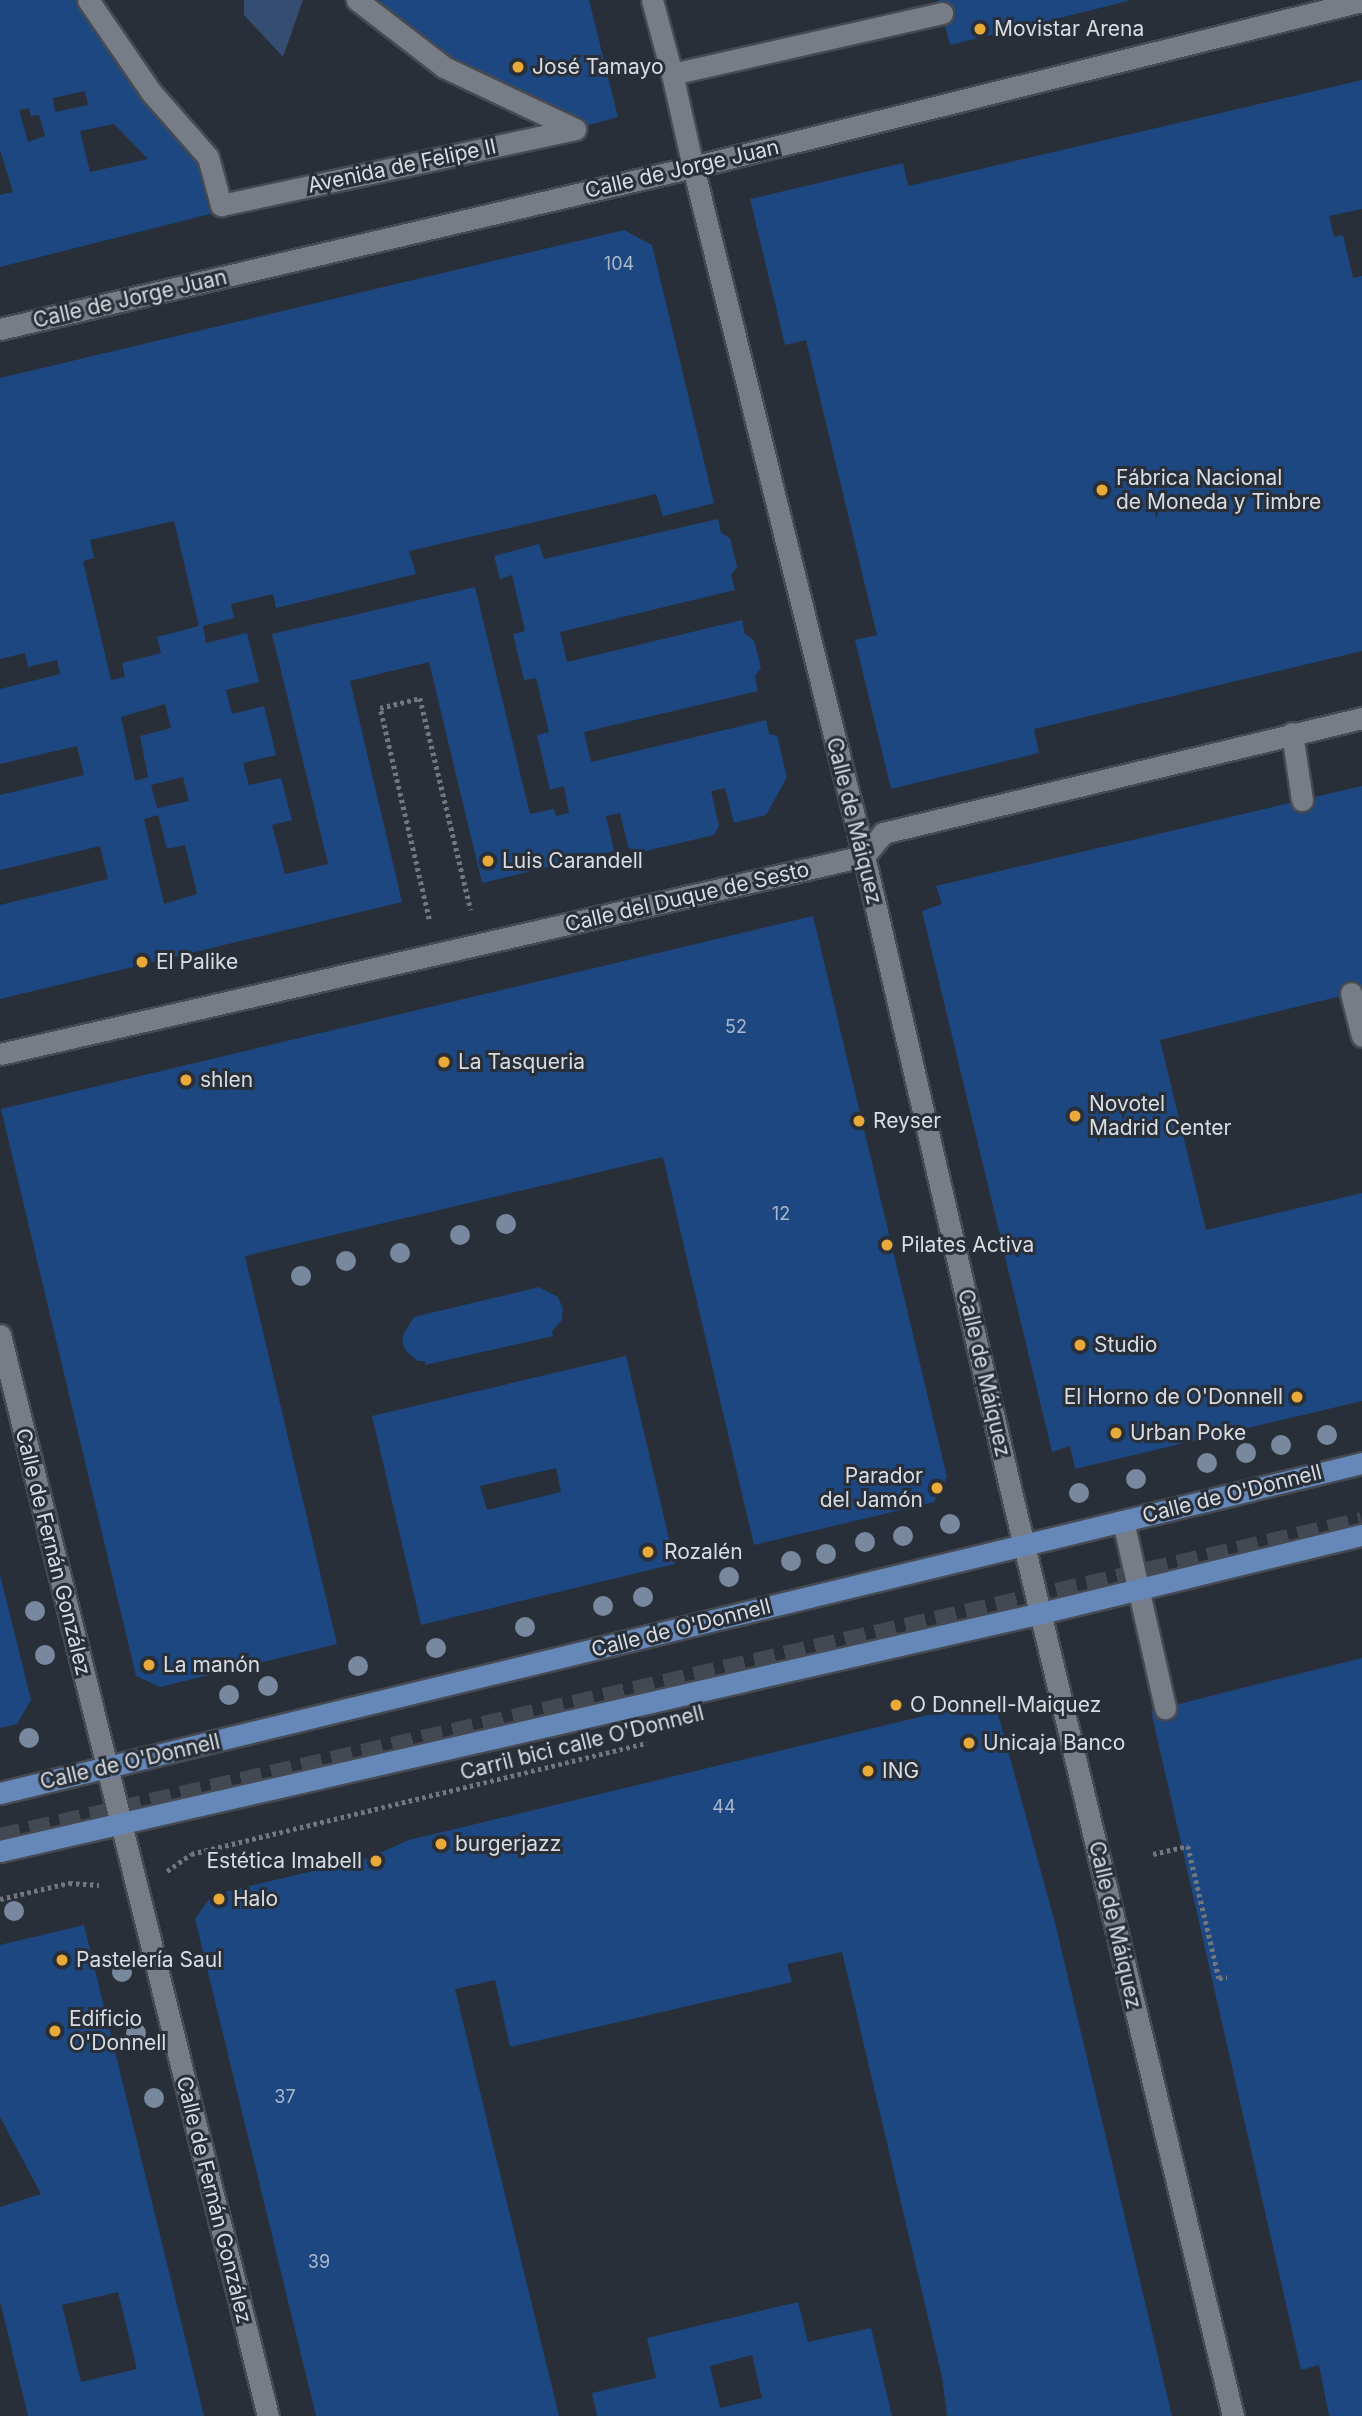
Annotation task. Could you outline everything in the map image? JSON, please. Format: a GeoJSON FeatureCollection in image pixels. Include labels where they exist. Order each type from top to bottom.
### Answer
{"type":"FeatureCollection","features":[{"type":"Feature","properties":{"kind":"main road","name":"Calle de O'Donnell"},"geometry":{"type":"LineString","coordinates":[[0,1793],[1362,1462]]}},
{"type":"Feature","properties":{"kind":"main road"},"geometry":{"type":"LineString","coordinates":[[0,1851],[1041,1613],[1362,1535]]}},
{"type":"Feature","properties":{"kind":"street","name":"Avenida de Felipe II"},"geometry":{"type":"LineString","coordinates":[[88,0],[151,92],[208,157],[221,205],[575,129],[444,68],[357,0]]}},
{"type":"Feature","properties":{"kind":"street","name":"Calle de Máiquez"},"geometry":{"type":"LineString","coordinates":[[652,0],[864,856],[1024,1544],[1233,2416]]}},
{"type":"Feature","properties":{"kind":"street","name":"Calle de Jorge Juan"},"geometry":{"type":"LineString","coordinates":[[0,329],[693,167],[1362,1]]}},
{"type":"Feature","properties":{"kind":"street"},"geometry":{"type":"LineString","coordinates":[[672,74],[942,13]]}},
{"type":"Feature","properties":{"kind":"street"},"geometry":{"type":"LineString","coordinates":[[864,856],[883,833],[1362,718]]}},
{"type":"Feature","properties":{"kind":"street"},"geometry":{"type":"LineString","coordinates":[[1292,733],[1302,800]]}},
{"type":"Feature","properties":{"kind":"street","name":"Calle del Duque de Sesto"},"geometry":{"type":"LineString","coordinates":[[0,1054],[864,856]]}},
{"type":"Feature","properties":{"kind":"street"},"geometry":{"type":"LineString","coordinates":[[1351,993],[1361,1030]]}},
{"type":"Feature","properties":{"kind":"street","name":"Calle de Fernán González"},"geometry":{"type":"LineString","coordinates":[[0,1335],[268,2416]]}},
{"type":"Feature","properties":{"kind":"street"},"geometry":{"type":"LineString","coordinates":[[1123,1521],[1165,1708]]}},
{"type":"Feature","properties":{"kind":"path"},"geometry":{"type":"LineString","coordinates":[[437,954],[380,708],[421,698],[479,945]]}},
{"type":"Feature","properties":{"kind":"path","name":"Carril bici calle O'Donnell"},"geometry":{"type":"LineString","coordinates":[[159,1876],[191,1854],[648,1743]]}},
{"type":"Feature","properties":{"kind":"path"},"geometry":{"type":"LineString","coordinates":[[1153,1854],[1188,1846],[1219,1978],[1227,1977]]}},
{"type":"Feature","properties":{"kind":"path"},"geometry":{"type":"LineString","coordinates":[[0,1899],[69,1883],[109,1886]]}},
{"type":"Feature","properties":{"kind":"shaded area"},"geometry":{"type":"Polygon","coordinates":[[[244,0],[303,0],[283,57],[244,15],[244,0]]]}},
{"type":"Feature","properties":{"kind":"building"},"geometry":{"type":"Polygon","coordinates":[[[0,0],[88,0],[208,157],[218,212],[0,267],[0,195],[13,192],[0,150],[0,0]],[[85,91],[53,98],[55,112],[88,105],[85,91]],[[29,108],[19,110],[28,142],[45,136],[39,115],[31,116],[29,108]],[[114,124],[80,131],[90,172],[148,159],[114,124]]]}},
{"type":"Feature","properties":{"kind":"building"},"geometry":{"type":"Polygon","coordinates":[[[357,0],[589,0],[618,117],[575,129],[478,85],[357,0]]]}},
{"type":"Feature","properties":{"kind":"building","name":"Movistar Arena"},"geometry":{"type":"Polygon","coordinates":[[[938,0],[1127,0],[1128,1],[950,45],[938,0]]]}},
{"type":"Feature","properties":{"kind":"building","name":"Fábrica Nacional de Moneda y Timbre"},"geometry":{"type":"Polygon","coordinates":[[[1362,80],[1362,209],[1329,216],[1334,237],[1343,235],[1353,278],[1362,276],[1362,651],[1034,729],[1039,753],[891,789],[855,640],[877,635],[806,340],[785,345],[750,199],[903,163],[908,186],[1362,80]]]}},
{"type":"Feature","properties":{"kind":"building"},"geometry":{"type":"Polygon","coordinates":[[[624,230],[652,245],[714,503],[663,516],[656,494],[409,551],[416,574],[276,608],[273,594],[231,604],[234,618],[203,626],[206,643],[247,633],[259,682],[226,690],[232,714],[264,706],[276,755],[243,763],[249,785],[281,778],[292,820],[272,825],[285,874],[328,864],[272,634],[475,587],[530,814],[554,809],[556,816],[569,813],[564,786],[550,790],[537,735],[549,732],[536,678],[524,680],[513,634],[525,631],[512,575],[500,579],[494,556],[539,544],[544,559],[718,519],[721,533],[730,538],[737,567],[731,575],[735,590],[560,632],[567,662],[742,620],[745,634],[754,640],[761,668],[755,676],[758,691],[584,732],[591,762],[766,720],[769,734],[777,736],[787,777],[766,815],[734,823],[725,788],[711,791],[719,826],[714,835],[637,853],[628,847],[620,813],[606,816],[614,851],[482,883],[429,662],[350,681],[402,902],[0,999],[0,905],[108,879],[100,846],[0,870],[0,795],[84,775],[77,746],[0,764],[0,689],[60,674],[57,660],[28,667],[25,653],[0,659],[0,378],[624,230]],[[174,521],[90,540],[94,558],[83,561],[111,680],[125,677],[122,663],[161,653],[157,637],[199,626],[174,521]],[[165,704],[121,717],[135,781],[148,777],[140,736],[171,728],[165,704]],[[183,777],[151,785],[157,808],[189,801],[183,777]],[[158,815],[144,819],[164,904],[197,894],[185,845],[167,849],[158,815]]]}},
{"type":"Feature","properties":{"kind":"building","name":"Novotel Madrid Center"},"geometry":{"type":"Polygon","coordinates":[[[1362,786],[1362,991],[1160,1040],[1206,1230],[1362,1193],[1362,1401],[1075,1469],[1070,1446],[1052,1452],[922,911],[942,904],[936,886],[1362,786]]]}},
{"type":"Feature","properties":{"kind":"building"},"geometry":{"type":"Polygon","coordinates":[[[813,916],[947,1477],[934,1502],[754,1545],[663,1157],[245,1256],[337,1644],[160,1687],[136,1676],[1,1109],[813,916]]]}},
{"type":"Feature","properties":{"kind":"building"},"geometry":{"type":"Polygon","coordinates":[[[539,1287],[558,1297],[563,1308],[562,1320],[552,1331],[553,1336],[425,1365],[425,1361],[418,1361],[406,1351],[402,1342],[414,1317],[539,1287]]]}},
{"type":"Feature","properties":{"kind":"building"},"geometry":{"type":"Polygon","coordinates":[[[626,1356],[675,1564],[421,1625],[372,1416],[626,1356]],[[556,1468],[480,1486],[487,1510],[561,1492],[556,1468]]]}},
{"type":"Feature","properties":{"kind":"building"},"geometry":{"type":"Polygon","coordinates":[[[0,1575],[31,1700],[17,1724],[0,1728],[0,1575]]]}},
{"type":"Feature","properties":{"kind":"building"},"geometry":{"type":"Polygon","coordinates":[[[1362,1658],[1362,2416],[1329,2416],[1319,2365],[1301,2370],[1151,1711],[1362,1658]]]}},
{"type":"Feature","properties":{"kind":"building"},"geometry":{"type":"Polygon","coordinates":[[[994,1699],[1056,1927],[1172,2416],[947,2416],[942,2377],[842,1952],[787,1964],[792,1982],[510,2047],[495,1980],[455,1989],[559,2416],[316,2416],[195,1919],[212,1895],[368,1858],[409,1840],[994,1699]]]}},
{"type":"Feature","properties":{"kind":"building"},"geometry":{"type":"Polygon","coordinates":[[[84,1925],[204,2416],[28,2416],[0,2301],[0,2207],[41,2194],[0,2117],[0,1945],[84,1925]],[[118,2292],[62,2305],[81,2382],[137,2369],[118,2292]]]}},
{"type":"Feature","properties":{"kind":"building"},"geometry":{"type":"Polygon","coordinates":[[[798,2302],[808,2342],[871,2328],[892,2416],[597,2416],[592,2393],[656,2378],[647,2338],[798,2302]],[[752,2355],[710,2366],[720,2408],[762,2398],[752,2355]]]}},
{"type":"Feature","properties":{"kind":"tunnel"},"geometry":{"type":"LineString","coordinates":[[0,1838],[1362,1522]]}},
{"type":"Feature","properties":{"kind":"place","name":"Movistar Arena"},"geometry":{"type":"Point","coordinates":[980,29]}},
{"type":"Feature","properties":{"kind":"place","name":"José Tamayo"},"geometry":{"type":"Point","coordinates":[518,67]}},
{"type":"Feature","properties":{"kind":"place","name":"Fábrica Nacional de Moneda y Timbre"},"geometry":{"type":"Point","coordinates":[1102,490]}},
{"type":"Feature","properties":{"kind":"place","name":"Luis Carandell"},"geometry":{"type":"Point","coordinates":[488,861]}},
{"type":"Feature","properties":{"kind":"place","name":"El Palike"},"geometry":{"type":"Point","coordinates":[142,962]}},
{"type":"Feature","properties":{"kind":"place","name":"La Tasqueria"},"geometry":{"type":"Point","coordinates":[444,1062]}},
{"type":"Feature","properties":{"kind":"place","name":"shlen"},"geometry":{"type":"Point","coordinates":[186,1080]}},
{"type":"Feature","properties":{"kind":"place","name":"Novotel Madrid Center"},"geometry":{"type":"Point","coordinates":[1075,1116]}},
{"type":"Feature","properties":{"kind":"place","name":"Reyser"},"geometry":{"type":"Point","coordinates":[859,1121]}},
{"type":"Feature","properties":{"kind":"place","name":"Pilates Activa"},"geometry":{"type":"Point","coordinates":[887,1245]}},
{"type":"Feature","properties":{"kind":"place","name":"Studio"},"geometry":{"type":"Point","coordinates":[1080,1345]}},
{"type":"Feature","properties":{"kind":"place","name":"El Horno de O'Donnell"},"geometry":{"type":"Point","coordinates":[1297,1397]}},
{"type":"Feature","properties":{"kind":"place","name":"Urban Poke"},"geometry":{"type":"Point","coordinates":[1116,1433]}},
{"type":"Feature","properties":{"kind":"place","name":"Parador del Jamón"},"geometry":{"type":"Point","coordinates":[937,1488]}},
{"type":"Feature","properties":{"kind":"place","name":"Rozalén"},"geometry":{"type":"Point","coordinates":[648,1552]}},
{"type":"Feature","properties":{"kind":"place","name":"La manón"},"geometry":{"type":"Point","coordinates":[149,1665]}},
{"type":"Feature","properties":{"kind":"place","name":"O Donnell-Maiquez"},"geometry":{"type":"Point","coordinates":[896,1705]}},
{"type":"Feature","properties":{"kind":"place","name":"Unicaja Banco"},"geometry":{"type":"Point","coordinates":[969,1743]}},
{"type":"Feature","properties":{"kind":"place","name":"ING"},"geometry":{"type":"Point","coordinates":[868,1771]}},
{"type":"Feature","properties":{"kind":"place","name":"burgerjazz"},"geometry":{"type":"Point","coordinates":[441,1844]}},
{"type":"Feature","properties":{"kind":"place","name":"Estética Imabell"},"geometry":{"type":"Point","coordinates":[376,1861]}},
{"type":"Feature","properties":{"kind":"place","name":"Halo"},"geometry":{"type":"Point","coordinates":[219,1899]}},
{"type":"Feature","properties":{"kind":"place","name":"Pastelería Saul"},"geometry":{"type":"Point","coordinates":[62,1960]}},
{"type":"Feature","properties":{"kind":"place","name":"Edificio O'Donnell"},"geometry":{"type":"Point","coordinates":[55,2031]}}]}
